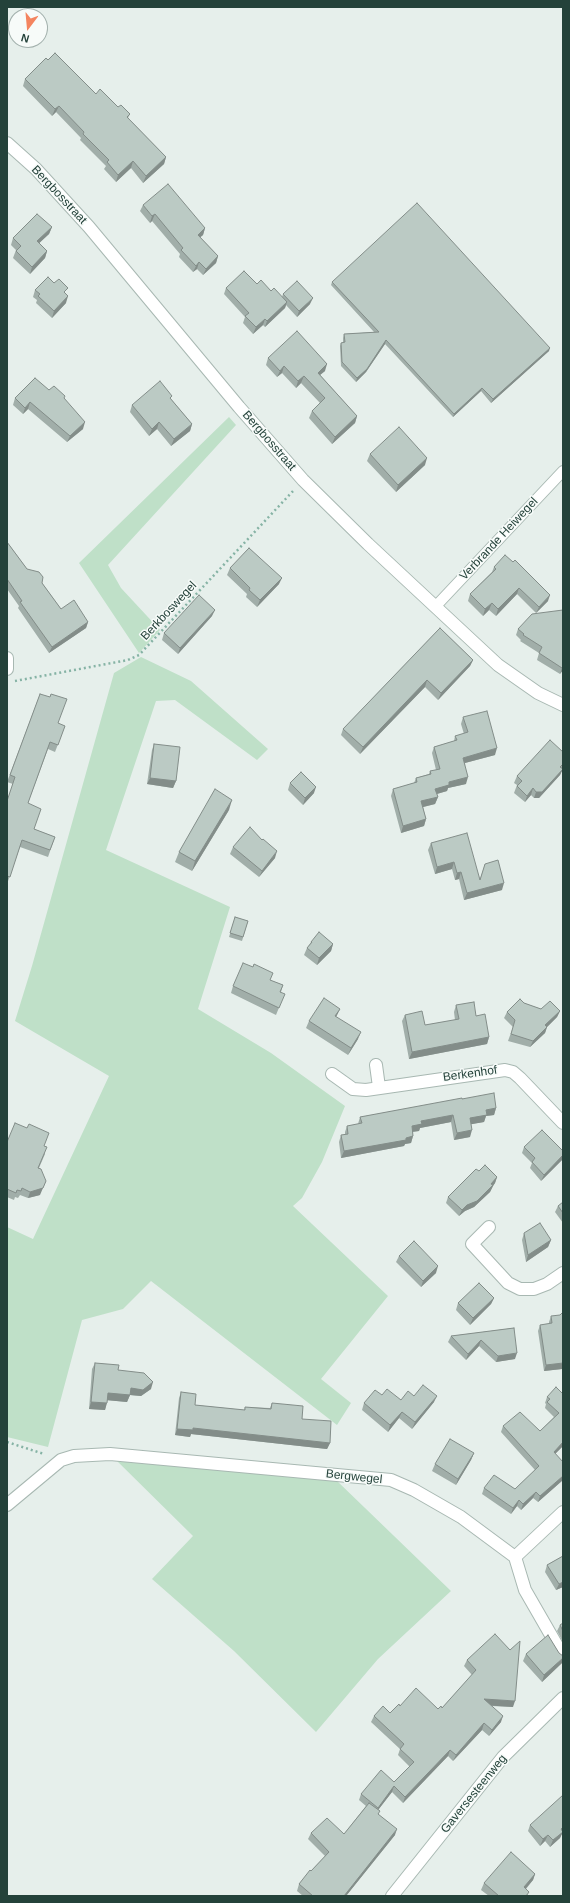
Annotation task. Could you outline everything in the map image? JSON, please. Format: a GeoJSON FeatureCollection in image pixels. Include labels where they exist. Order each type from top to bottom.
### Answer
{"type":"FeatureCollection","features":[{"type":"Feature","properties":{"kind":"street","name":"Bergbosstraat"},"geometry":{"type":"LineString","coordinates":[[7,143],[36,169],[89,227],[303,480],[347,524],[498,665],[538,693],[563,705]]}},
{"type":"Feature","properties":{"kind":"street"},"geometry":{"type":"LineString","coordinates":[[7,658],[7,669]]}},
{"type":"Feature","properties":{"kind":"street"},"geometry":{"type":"LineString","coordinates":[[376,1065],[379,1086]]}},
{"type":"Feature","properties":{"kind":"street","name":"Berkenhof"},"geometry":{"type":"LineString","coordinates":[[332,1074],[354,1090],[366,1090],[379,1086],[505,1070],[513,1072],[520,1078],[563,1123]]}},
{"type":"Feature","properties":{"kind":"street"},"geometry":{"type":"LineString","coordinates":[[489,1227],[472,1244],[508,1283],[520,1289],[534,1289],[547,1284],[563,1273]]}},
{"type":"Feature","properties":{"kind":"street","name":"Bergwegel"},"geometry":{"type":"LineString","coordinates":[[7,1505],[61,1460],[74,1456],[110,1454],[391,1480],[414,1490],[461,1517],[516,1557]]}},
{"type":"Feature","properties":{"kind":"street"},"geometry":{"type":"LineString","coordinates":[[563,1512],[516,1557],[525,1590],[563,1656]]}},
{"type":"Feature","properties":{"kind":"street","name":"Gaversesteenweg"},"geometry":{"type":"LineString","coordinates":[[392,1896],[503,1757],[563,1698]]}},
{"type":"Feature","properties":{"kind":"lane","name":"Verbrande Heiwegel"},"geometry":{"type":"LineString","coordinates":[[435,607],[563,471]]}},
{"type":"Feature","properties":{"kind":"path","name":"Berkboswegel"},"geometry":{"type":"LineString","coordinates":[[11,681],[113,663],[139,656],[303,480]]}},
{"type":"Feature","properties":{"kind":"path"},"geometry":{"type":"LineString","coordinates":[[7,1442],[61,1460]]}},
{"type":"Feature","properties":{"kind":"green space"},"geometry":{"type":"Polygon","coordinates":[[[229,417],[236,425],[108,565],[121,588],[160,630],[139,653],[79,563],[229,417]]]}},
{"type":"Feature","properties":{"kind":"green space"},"geometry":{"type":"Polygon","coordinates":[[[141,657],[191,681],[268,749],[257,760],[175,700],[156,701],[106,850],[230,907],[198,1009],[271,1053],[345,1106],[322,1162],[302,1198],[293,1206],[388,1296],[321,1379],[351,1403],[337,1425],[151,1281],[123,1309],[82,1320],[48,1447],[7,1437],[7,1227],[33,1239],[109,1076],[15,1021],[32,966],[114,673],[141,657]]]}},
{"type":"Feature","properties":{"kind":"green space"},"geometry":{"type":"Polygon","coordinates":[[[116,1460],[336,1480],[451,1591],[378,1659],[316,1732],[234,1651],[152,1579],[193,1536],[116,1460]]]}},
{"type":"Feature","properties":{"kind":"building"},"geometry":{"type":"Polygon","coordinates":[[[55,53],[96,94],[100,89],[118,107],[121,105],[130,114],[127,117],[166,157],[146,176],[133,161],[118,175],[107,162],[109,160],[83,134],[84,132],[59,106],[55,109],[25,79],[46,58],[48,60],[55,53]]]}},
{"type":"Feature","properties":{"kind":"building"},"geometry":{"type":"Polygon","coordinates":[[[168,184],[205,228],[198,235],[218,256],[206,269],[199,262],[196,266],[181,250],[183,248],[155,214],[152,216],[143,205],[168,184]]]}},
{"type":"Feature","properties":{"kind":"building"},"geometry":{"type":"Polygon","coordinates":[[[417,203],[550,348],[493,399],[482,388],[454,414],[386,340],[367,369],[357,378],[342,362],[341,343],[345,342],[344,334],[379,332],[332,282],[417,203]]]}},
{"type":"Feature","properties":{"kind":"building"},"geometry":{"type":"Polygon","coordinates":[[[37,214],[52,227],[37,241],[47,251],[32,267],[16,251],[21,246],[13,238],[37,214]]]}},
{"type":"Feature","properties":{"kind":"building"},"geometry":{"type":"Polygon","coordinates":[[[244,271],[257,284],[261,280],[271,291],[274,288],[287,302],[267,321],[265,319],[256,327],[245,316],[249,313],[226,288],[244,271]]]}},
{"type":"Feature","properties":{"kind":"building"},"geometry":{"type":"Polygon","coordinates":[[[48,277],[54,283],[59,279],[68,288],[64,292],[68,296],[54,311],[38,296],[40,294],[35,290],[48,277]]]}},
{"type":"Feature","properties":{"kind":"building"},"geometry":{"type":"Polygon","coordinates":[[[297,281],[313,298],[299,311],[283,294],[297,281]]]}},
{"type":"Feature","properties":{"kind":"building"},"geometry":{"type":"Polygon","coordinates":[[[297,331],[327,364],[318,373],[357,416],[335,437],[312,411],[325,398],[304,376],[298,381],[284,366],[280,371],[268,358],[297,331]]]}},
{"type":"Feature","properties":{"kind":"building"},"geometry":{"type":"Polygon","coordinates":[[[35,378],[49,390],[54,386],[65,396],[64,398],[85,422],[70,436],[30,402],[25,408],[15,398],[35,378]]]}},
{"type":"Feature","properties":{"kind":"building"},"geometry":{"type":"Polygon","coordinates":[[[160,381],[172,396],[170,398],[192,424],[174,439],[159,422],[152,429],[132,405],[160,381]]]}},
{"type":"Feature","properties":{"kind":"building"},"geometry":{"type":"Polygon","coordinates":[[[399,427],[427,458],[398,485],[370,454],[399,427]]]}},
{"type":"Feature","properties":{"kind":"building"},"geometry":{"type":"Polygon","coordinates":[[[7,542],[27,569],[39,572],[43,577],[42,583],[61,609],[74,600],[88,622],[52,647],[20,602],[22,601],[7,579],[7,542]]]}},
{"type":"Feature","properties":{"kind":"building"},"geometry":{"type":"Polygon","coordinates":[[[249,548],[282,578],[260,600],[230,568],[249,548]]]}},
{"type":"Feature","properties":{"kind":"building"},"geometry":{"type":"Polygon","coordinates":[[[505,555],[513,562],[515,560],[550,595],[539,607],[519,588],[498,609],[492,603],[485,609],[470,594],[496,569],[494,567],[505,555]]]}},
{"type":"Feature","properties":{"kind":"building"},"geometry":{"type":"Polygon","coordinates":[[[199,595],[215,610],[180,648],[164,633],[199,595]]]}},
{"type":"Feature","properties":{"kind":"building"},"geometry":{"type":"Polygon","coordinates":[[[563,610],[562,668],[539,653],[542,647],[523,635],[524,634],[518,629],[532,614],[563,610]]]}},
{"type":"Feature","properties":{"kind":"building"},"geometry":{"type":"Polygon","coordinates":[[[440,628],[473,660],[441,693],[427,680],[363,747],[343,729],[440,628]]]}},
{"type":"Feature","properties":{"kind":"building"},"geometry":{"type":"Polygon","coordinates":[[[40,694],[50,697],[51,694],[67,699],[58,723],[65,726],[58,745],[50,742],[28,803],[41,809],[34,829],[55,837],[50,850],[22,840],[10,877],[7,876],[7,801],[15,777],[10,775],[40,694]]]}},
{"type":"Feature","properties":{"kind":"building"},"geometry":{"type":"Polygon","coordinates":[[[487,711],[497,748],[463,758],[468,777],[449,782],[449,785],[435,789],[438,797],[421,801],[426,819],[403,826],[393,789],[417,782],[416,778],[431,774],[430,771],[440,769],[434,747],[457,740],[455,736],[468,732],[463,717],[487,711]]]}},
{"type":"Feature","properties":{"kind":"building"},"geometry":{"type":"Polygon","coordinates":[[[550,740],[563,752],[563,764],[560,767],[563,769],[542,792],[536,792],[533,788],[527,796],[517,786],[522,781],[517,776],[550,740]]]}},
{"type":"Feature","properties":{"kind":"building"},"geometry":{"type":"Polygon","coordinates":[[[154,744],[180,747],[176,781],[150,778],[154,744]]]}},
{"type":"Feature","properties":{"kind":"building"},"geometry":{"type":"Polygon","coordinates":[[[301,772],[316,787],[305,798],[290,783],[301,772]]]}},
{"type":"Feature","properties":{"kind":"building"},"geometry":{"type":"Polygon","coordinates":[[[215,789],[232,800],[195,861],[179,852],[215,789]]]}},
{"type":"Feature","properties":{"kind":"building"},"geometry":{"type":"Polygon","coordinates":[[[250,827],[262,840],[263,839],[277,851],[262,871],[233,847],[250,827]]]}},
{"type":"Feature","properties":{"kind":"building"},"geometry":{"type":"Polygon","coordinates":[[[467,833],[480,880],[485,864],[498,860],[504,883],[467,893],[461,872],[457,873],[454,862],[437,867],[431,843],[467,833]]]}},
{"type":"Feature","properties":{"kind":"building"},"geometry":{"type":"Polygon","coordinates":[[[235,917],[248,921],[243,937],[230,933],[235,917]]]}},
{"type":"Feature","properties":{"kind":"building"},"geometry":{"type":"Polygon","coordinates":[[[319,932],[333,944],[319,958],[307,948],[319,932]]]}},
{"type":"Feature","properties":{"kind":"building"},"geometry":{"type":"Polygon","coordinates":[[[243,963],[253,967],[254,964],[273,973],[270,980],[283,985],[280,992],[285,994],[279,1008],[233,986],[243,963]]]}},
{"type":"Feature","properties":{"kind":"building"},"geometry":{"type":"Polygon","coordinates":[[[324,998],[340,1009],[335,1016],[361,1032],[351,1048],[309,1021],[324,998]]]}},
{"type":"Feature","properties":{"kind":"building"},"geometry":{"type":"Polygon","coordinates":[[[520,999],[524,1003],[541,1009],[550,1001],[560,1011],[545,1025],[547,1027],[533,1041],[511,1034],[515,1020],[507,1012],[520,999]]]}},
{"type":"Feature","properties":{"kind":"building"},"geometry":{"type":"Polygon","coordinates":[[[474,1002],[476,1016],[485,1014],[489,1037],[412,1052],[405,1015],[422,1011],[425,1025],[459,1019],[456,1005],[474,1002]]]}},
{"type":"Feature","properties":{"kind":"building"},"geometry":{"type":"Polygon","coordinates":[[[494,1093],[496,1108],[486,1110],[487,1115],[470,1118],[472,1130],[457,1133],[453,1115],[421,1121],[422,1124],[412,1126],[413,1136],[406,1138],[406,1140],[344,1151],[341,1135],[348,1134],[347,1126],[362,1123],[360,1117],[494,1093]]]}},
{"type":"Feature","properties":{"kind":"building"},"geometry":{"type":"Polygon","coordinates":[[[15,1123],[27,1128],[29,1124],[49,1133],[44,1146],[47,1147],[38,1168],[41,1169],[46,1181],[43,1188],[30,1192],[22,1188],[21,1191],[17,1190],[16,1193],[7,1189],[7,1142],[15,1123]]]}},
{"type":"Feature","properties":{"kind":"building"},"geometry":{"type":"Polygon","coordinates":[[[542,1130],[563,1151],[563,1155],[544,1175],[532,1162],[535,1158],[524,1147],[542,1130]]]}},
{"type":"Feature","properties":{"kind":"building"},"geometry":{"type":"Polygon","coordinates":[[[485,1165],[497,1177],[491,1184],[493,1185],[477,1201],[467,1205],[462,1210],[448,1197],[476,1169],[479,1171],[485,1165]]]}},
{"type":"Feature","properties":{"kind":"building"},"geometry":{"type":"Polygon","coordinates":[[[563,1202],[563,1213],[558,1206],[563,1202]]]}},
{"type":"Feature","properties":{"kind":"building"},"geometry":{"type":"Polygon","coordinates":[[[540,1223],[551,1240],[528,1255],[524,1233],[540,1223]]]}},
{"type":"Feature","properties":{"kind":"building"},"geometry":{"type":"Polygon","coordinates":[[[414,1241],[438,1266],[423,1281],[399,1256],[414,1241]]]}},
{"type":"Feature","properties":{"kind":"building"},"geometry":{"type":"Polygon","coordinates":[[[479,1283],[494,1298],[473,1318],[458,1303],[479,1283]]]}},
{"type":"Feature","properties":{"kind":"building"},"geometry":{"type":"Polygon","coordinates":[[[563,1312],[563,1363],[546,1365],[540,1325],[552,1323],[551,1316],[560,1315],[563,1312]]]}},
{"type":"Feature","properties":{"kind":"building"},"geometry":{"type":"Polygon","coordinates":[[[514,1328],[517,1353],[498,1356],[481,1340],[468,1354],[451,1336],[514,1328]]]}},
{"type":"Feature","properties":{"kind":"building"},"geometry":{"type":"Polygon","coordinates":[[[95,1363],[119,1365],[118,1370],[144,1373],[153,1382],[143,1390],[131,1388],[130,1395],[108,1393],[107,1403],[91,1402],[95,1363]]]}},
{"type":"Feature","properties":{"kind":"building"},"geometry":{"type":"Polygon","coordinates":[[[423,1385],[437,1396],[415,1422],[402,1412],[390,1425],[364,1403],[375,1390],[382,1395],[387,1389],[401,1400],[408,1391],[414,1396],[423,1385]]]}},
{"type":"Feature","properties":{"kind":"building"},"geometry":{"type":"Polygon","coordinates":[[[556,1387],[563,1394],[563,1442],[554,1452],[563,1462],[563,1476],[540,1496],[536,1492],[523,1504],[519,1500],[513,1508],[484,1488],[494,1475],[515,1489],[539,1466],[503,1426],[520,1412],[540,1431],[559,1413],[547,1402],[550,1399],[547,1397],[556,1387]]]}},
{"type":"Feature","properties":{"kind":"building"},"geometry":{"type":"Polygon","coordinates":[[[181,1392],[196,1394],[195,1405],[245,1410],[245,1407],[271,1409],[272,1403],[303,1406],[302,1419],[331,1421],[330,1443],[193,1428],[193,1430],[177,1429],[181,1392]]]}},
{"type":"Feature","properties":{"kind":"building"},"geometry":{"type":"Polygon","coordinates":[[[450,1439],[474,1453],[458,1479],[435,1464],[450,1439]]]}},
{"type":"Feature","properties":{"kind":"building"},"geometry":{"type":"Polygon","coordinates":[[[563,1556],[563,1582],[559,1584],[547,1565],[563,1556]]]}},
{"type":"Feature","properties":{"kind":"building"},"geometry":{"type":"Polygon","coordinates":[[[563,1623],[563,1631],[560,1625],[563,1623]]]}},
{"type":"Feature","properties":{"kind":"building"},"geometry":{"type":"Polygon","coordinates":[[[495,1634],[510,1650],[520,1641],[515,1701],[484,1699],[503,1716],[492,1730],[484,1723],[456,1755],[450,1750],[405,1797],[394,1786],[378,1808],[361,1794],[381,1770],[394,1782],[414,1762],[400,1749],[404,1744],[374,1716],[383,1706],[390,1713],[399,1704],[400,1706],[416,1688],[438,1709],[441,1706],[442,1708],[476,1670],[467,1660],[495,1634]]]}},
{"type":"Feature","properties":{"kind":"building"},"geometry":{"type":"Polygon","coordinates":[[[548,1635],[563,1658],[544,1675],[526,1654],[548,1635]]]}},
{"type":"Feature","properties":{"kind":"building"},"geometry":{"type":"Polygon","coordinates":[[[563,1795],[563,1827],[561,1829],[563,1832],[553,1840],[548,1835],[543,1839],[530,1825],[563,1795]]]}},
{"type":"Feature","properties":{"kind":"building"},"geometry":{"type":"Polygon","coordinates":[[[369,1803],[380,1811],[378,1814],[397,1829],[344,1896],[313,1896],[299,1884],[310,1870],[311,1871],[329,1852],[311,1833],[327,1818],[344,1834],[369,1803]]]}},
{"type":"Feature","properties":{"kind":"building"},"geometry":{"type":"Polygon","coordinates":[[[511,1852],[535,1874],[524,1887],[529,1892],[526,1896],[499,1896],[484,1883],[511,1852]]]}}]}
